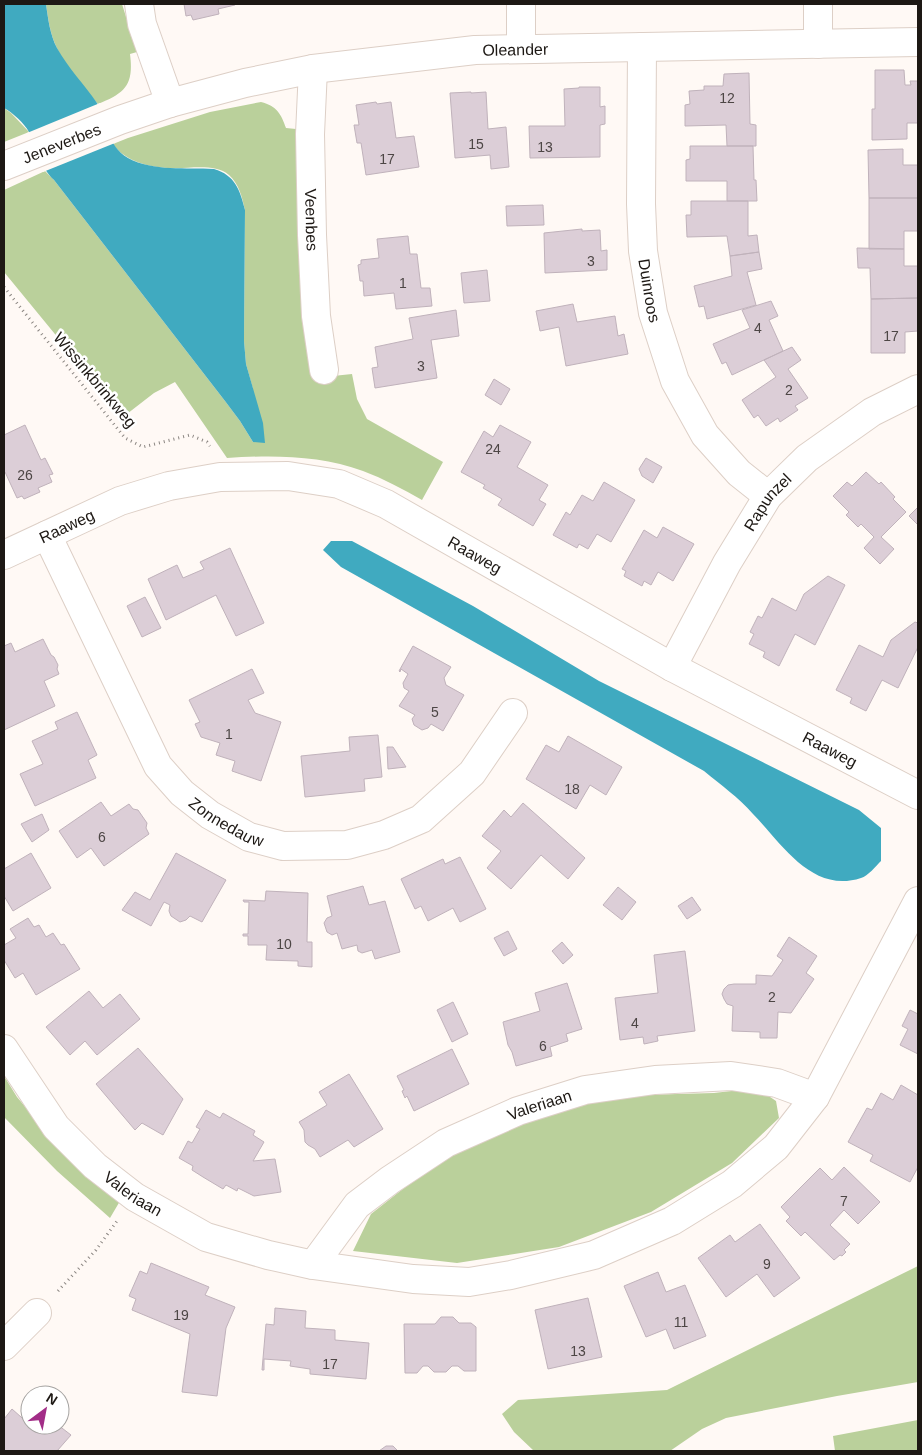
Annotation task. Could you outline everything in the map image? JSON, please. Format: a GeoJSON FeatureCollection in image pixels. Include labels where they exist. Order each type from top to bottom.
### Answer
{"type":"FeatureCollection","features":[{"type":"Feature","properties":{"kind":"street"},"geometry":{"type":"LineString","coordinates":[[139,4],[142,24],[170,103]]}},
{"type":"Feature","properties":{"kind":"street"},"geometry":{"type":"LineString","coordinates":[[521,4],[521,49]]}},
{"type":"Feature","properties":{"kind":"street"},"geometry":{"type":"LineString","coordinates":[[818,4],[818,44]]}},
{"type":"Feature","properties":{"kind":"street","name":"Oleander"},"geometry":{"type":"LineString","coordinates":[[120,120],[170,103],[246,83],[313,69],[475,50],[918,42]]}},
{"type":"Feature","properties":{"kind":"street","name":"Duinroos"},"geometry":{"type":"LineString","coordinates":[[642,47],[641,194],[643,251],[654,313],[675,381],[705,435],[738,472],[768,496]]}},
{"type":"Feature","properties":{"kind":"street","name":"Veenbes"},"geometry":{"type":"LineString","coordinates":[[313,69],[310,134],[312,235],[316,316],[324,370]]}},
{"type":"Feature","properties":{"kind":"street","name":"Jeneverbes"},"geometry":{"type":"LineString","coordinates":[[13,162],[120,120]]}},
{"type":"Feature","properties":{"kind":"street","name":"Rapunzel"},"geometry":{"type":"LineString","coordinates":[[672,668],[727,563],[768,496],[807,458],[872,412],[918,389]]}},
{"type":"Feature","properties":{"kind":"street","name":"Raaweg"},"geometry":{"type":"LineString","coordinates":[[4,555],[120,500],[169,486],[220,478],[288,476],[339,484],[386,504],[672,668],[918,795]]}},
{"type":"Feature","properties":{"kind":"street","name":"Zonnedauw"},"geometry":{"type":"LineString","coordinates":[[47,535],[158,766],[182,793],[210,815],[249,837],[283,846],[347,845],[384,835],[421,819],[472,773],[513,713]]}},
{"type":"Feature","properties":{"kind":"street","name":"Valeriaan"},"geometry":{"type":"LineString","coordinates":[[4,1049],[56,1127],[95,1166],[135,1197],[206,1237],[268,1255],[313,1265],[412,1279],[469,1282],[511,1275],[594,1255],[672,1221],[732,1184],[776,1147],[815,1097],[918,901]]}},
{"type":"Feature","properties":{"kind":"street","name":"Valeriaan"},"geometry":{"type":"LineString","coordinates":[[313,1265],[357,1205],[390,1180],[446,1144],[518,1111],[585,1090],[655,1080],[731,1076],[777,1082],[815,1097]]}},
{"type":"Feature","properties":{"kind":"street"},"geometry":{"type":"LineString","coordinates":[[4,1346],[37,1312]]}},
{"type":"Feature","properties":{"kind":"path","name":"Wissinkbrinkweg"},"geometry":{"type":"LineString","coordinates":[[4,287],[125,438],[143,447],[182,436],[196,436],[207,442],[214,451],[220,478]]}},
{"type":"Feature","properties":{"kind":"path"},"geometry":{"type":"LineString","coordinates":[[37,1312],[96,1250],[135,1197]]}},
{"type":"Feature","properties":{"kind":"green space"},"geometry":{"type":"Polygon","coordinates":[[[46,4],[122,4],[137,52],[130,54],[129,81],[121,92],[98,104],[86,91],[69,69],[56,46],[46,4]]]}},
{"type":"Feature","properties":{"kind":"green space"},"geometry":{"type":"Polygon","coordinates":[[[261,102],[278,111],[286,128],[296,129],[301,291],[314,378],[352,374],[357,399],[367,419],[443,462],[422,500],[371,474],[330,462],[296,457],[227,458],[175,382],[154,393],[123,417],[4,272],[4,190],[45,171],[54,180],[225,401],[253,442],[253,389],[246,364],[244,341],[245,210],[238,187],[229,175],[223,171],[202,167],[164,168],[148,165],[132,160],[113,144],[210,112],[261,102]]]}},
{"type":"Feature","properties":{"kind":"green space"},"geometry":{"type":"Polygon","coordinates":[[[4,108],[11,113],[29,132],[4,142],[4,108]]]}},
{"type":"Feature","properties":{"kind":"green space"},"geometry":{"type":"Polygon","coordinates":[[[4,1076],[17,1097],[63,1152],[120,1201],[110,1218],[57,1171],[4,1117],[4,1076]]]}},
{"type":"Feature","properties":{"kind":"green space"},"geometry":{"type":"Polygon","coordinates":[[[757,1088],[776,1101],[779,1118],[732,1163],[651,1212],[559,1247],[457,1263],[353,1251],[371,1214],[441,1159],[506,1127],[573,1106],[642,1095],[714,1093],[757,1088]]]}},
{"type":"Feature","properties":{"kind":"green space"},"geometry":{"type":"Polygon","coordinates":[[[918,1266],[918,1382],[726,1418],[702,1429],[670,1451],[534,1451],[514,1432],[502,1414],[518,1400],[667,1390],[918,1266]]]}},
{"type":"Feature","properties":{"kind":"green space"},"geometry":{"type":"Polygon","coordinates":[[[918,1420],[918,1451],[835,1451],[833,1436],[918,1420]]]}},
{"type":"Feature","properties":{"kind":"water"},"geometry":{"type":"Polygon","coordinates":[[[4,4],[46,4],[51,32],[57,48],[97,103],[112,140],[121,153],[138,162],[159,167],[214,169],[227,175],[236,184],[245,210],[244,341],[246,364],[263,423],[265,443],[253,442],[225,401],[45,169],[33,138],[27,129],[4,108],[4,4]]]}},
{"type":"Feature","properties":{"kind":"water"},"geometry":{"type":"Polygon","coordinates":[[[331,541],[352,541],[473,606],[599,681],[859,810],[881,828],[881,861],[872,871],[861,878],[843,881],[828,879],[813,873],[787,852],[741,802],[704,771],[341,567],[323,550],[331,541]]]}},
{"type":"Feature","properties":{"kind":"pier"},"geometry":{"type":"Polygon","coordinates":[[[100,103],[115,143],[43,172],[27,133],[100,103]]]}},
{"type":"Feature","properties":{"kind":"building"},"geometry":{"type":"Polygon","coordinates":[[[184,4],[235,5],[218,9],[219,14],[193,20],[191,15],[186,16],[184,4]]]}},
{"type":"Feature","properties":{"kind":"building"},"geometry":{"type":"Polygon","coordinates":[[[875,70],[904,70],[905,85],[911,85],[910,81],[918,81],[918,123],[907,123],[907,139],[872,140],[872,109],[875,109],[875,70]]]}},
{"type":"Feature","properties":{"kind":"building"},"geometry":{"type":"Polygon","coordinates":[[[749,73],[750,124],[756,125],[756,146],[727,146],[726,125],[685,126],[685,105],[690,104],[689,91],[704,90],[704,86],[723,86],[724,74],[749,73]]]}},
{"type":"Feature","properties":{"kind":"building"},"geometry":{"type":"Polygon","coordinates":[[[600,87],[600,107],[605,106],[605,124],[600,125],[600,157],[530,158],[529,126],[565,126],[564,89],[600,87]]]}},
{"type":"Feature","properties":{"kind":"building"},"geometry":{"type":"Polygon","coordinates":[[[486,92],[488,129],[506,127],[509,167],[491,169],[490,155],[455,158],[450,93],[486,92]]]}},
{"type":"Feature","properties":{"kind":"building"},"geometry":{"type":"Polygon","coordinates":[[[376,102],[377,104],[391,102],[396,138],[414,136],[419,167],[366,175],[361,143],[357,143],[354,125],[359,125],[356,105],[376,102]]]}},
{"type":"Feature","properties":{"kind":"building"},"geometry":{"type":"Polygon","coordinates":[[[690,146],[753,146],[757,201],[727,201],[727,181],[686,181],[686,160],[690,159],[690,146]]]}},
{"type":"Feature","properties":{"kind":"building"},"geometry":{"type":"Polygon","coordinates":[[[903,149],[903,165],[918,165],[918,198],[869,198],[868,150],[903,149]]]}},
{"type":"Feature","properties":{"kind":"building"},"geometry":{"type":"Polygon","coordinates":[[[869,198],[918,198],[918,231],[904,231],[904,249],[869,249],[869,198]]]}},
{"type":"Feature","properties":{"kind":"building"},"geometry":{"type":"Polygon","coordinates":[[[691,201],[748,201],[748,236],[757,235],[759,252],[730,256],[727,236],[687,237],[686,215],[691,215],[691,201]]]}},
{"type":"Feature","properties":{"kind":"building"},"geometry":{"type":"Polygon","coordinates":[[[543,205],[544,225],[507,226],[506,206],[543,205]]]}},
{"type":"Feature","properties":{"kind":"building"},"geometry":{"type":"Polygon","coordinates":[[[582,229],[582,231],[600,230],[601,251],[607,250],[607,270],[545,273],[544,233],[582,229]]]}},
{"type":"Feature","properties":{"kind":"building"},"geometry":{"type":"Polygon","coordinates":[[[408,236],[410,254],[417,254],[421,288],[430,288],[432,306],[396,309],[394,293],[364,296],[363,281],[360,281],[358,265],[361,264],[361,260],[379,258],[377,239],[408,236]]]}},
{"type":"Feature","properties":{"kind":"building"},"geometry":{"type":"Polygon","coordinates":[[[857,248],[904,249],[904,266],[918,266],[918,298],[871,299],[870,268],[858,268],[857,248]]]}},
{"type":"Feature","properties":{"kind":"building"},"geometry":{"type":"Polygon","coordinates":[[[759,252],[762,269],[747,272],[756,305],[707,319],[704,306],[699,307],[694,286],[732,276],[730,256],[759,252]]]}},
{"type":"Feature","properties":{"kind":"building"},"geometry":{"type":"Polygon","coordinates":[[[487,270],[490,301],[464,303],[461,273],[487,270]]]}},
{"type":"Feature","properties":{"kind":"building"},"geometry":{"type":"Polygon","coordinates":[[[918,298],[918,331],[905,332],[905,353],[871,353],[871,299],[918,298]]]}},
{"type":"Feature","properties":{"kind":"building"},"geometry":{"type":"Polygon","coordinates":[[[771,301],[778,316],[769,320],[783,351],[732,375],[726,362],[722,364],[713,344],[750,328],[742,310],[771,301]]]}},
{"type":"Feature","properties":{"kind":"building"},"geometry":{"type":"Polygon","coordinates":[[[573,304],[577,322],[615,316],[618,336],[624,334],[628,354],[566,366],[559,327],[540,331],[536,311],[573,304]]]}},
{"type":"Feature","properties":{"kind":"building"},"geometry":{"type":"Polygon","coordinates":[[[456,310],[459,336],[431,340],[437,378],[375,388],[372,368],[378,367],[375,347],[413,339],[409,318],[456,310]]]}},
{"type":"Feature","properties":{"kind":"building"},"geometry":{"type":"Polygon","coordinates":[[[792,347],[801,360],[788,369],[808,398],[795,406],[798,410],[780,422],[778,418],[766,426],[758,415],[754,418],[742,400],[776,377],[764,360],[792,347]]]}},
{"type":"Feature","properties":{"kind":"building"},"geometry":{"type":"Polygon","coordinates":[[[494,379],[510,389],[501,405],[485,395],[494,379]]]}},
{"type":"Feature","properties":{"kind":"building"},"geometry":{"type":"Polygon","coordinates":[[[25,425],[41,460],[45,458],[53,474],[49,475],[52,482],[38,488],[40,492],[24,499],[22,496],[17,498],[4,472],[4,435],[25,425]]]}},
{"type":"Feature","properties":{"kind":"building"},"geometry":{"type":"Polygon","coordinates":[[[500,425],[531,442],[517,467],[548,485],[539,500],[546,504],[533,526],[498,505],[502,499],[483,488],[485,485],[461,472],[484,431],[493,437],[500,425]]]}},
{"type":"Feature","properties":{"kind":"building"},"geometry":{"type":"Polygon","coordinates":[[[646,458],[662,467],[653,483],[642,476],[639,469],[646,458]]]}},
{"type":"Feature","properties":{"kind":"building"},"geometry":{"type":"Polygon","coordinates":[[[866,472],[879,484],[881,482],[895,497],[893,499],[906,512],[881,537],[894,549],[880,564],[864,548],[874,537],[861,524],[858,527],[846,515],[849,512],[833,496],[847,482],[852,486],[866,472]]]}},
{"type":"Feature","properties":{"kind":"building"},"geometry":{"type":"Polygon","coordinates":[[[604,482],[635,500],[611,542],[597,534],[588,549],[579,544],[577,548],[553,535],[566,512],[570,515],[582,495],[593,501],[604,482]]]}},
{"type":"Feature","properties":{"kind":"building"},"geometry":{"type":"Polygon","coordinates":[[[918,507],[918,525],[909,516],[918,507]]]}},
{"type":"Feature","properties":{"kind":"building"},"geometry":{"type":"Polygon","coordinates":[[[663,527],[694,544],[673,581],[658,572],[651,585],[644,581],[642,586],[624,576],[626,571],[622,569],[644,530],[657,538],[663,527]]]}},
{"type":"Feature","properties":{"kind":"building"},"geometry":{"type":"Polygon","coordinates":[[[230,548],[264,623],[236,636],[216,595],[166,620],[148,579],[177,565],[183,578],[204,569],[200,562],[230,548]]]}},
{"type":"Feature","properties":{"kind":"building"},"geometry":{"type":"Polygon","coordinates":[[[828,576],[845,585],[815,645],[795,634],[779,666],[763,657],[765,652],[749,644],[754,634],[750,632],[758,616],[762,618],[772,598],[796,611],[804,594],[828,576]]]}},
{"type":"Feature","properties":{"kind":"building"},"geometry":{"type":"Polygon","coordinates":[[[145,597],[161,628],[142,637],[127,606],[145,597]]]}},
{"type":"Feature","properties":{"kind":"building"},"geometry":{"type":"Polygon","coordinates":[[[915,622],[918,623],[918,647],[898,688],[882,680],[866,711],[850,703],[852,698],[836,690],[859,645],[883,657],[891,640],[915,622]]]}},
{"type":"Feature","properties":{"kind":"building"},"geometry":{"type":"Polygon","coordinates":[[[43,639],[58,665],[59,674],[44,681],[55,706],[4,730],[4,646],[11,643],[15,652],[43,639]]]}},
{"type":"Feature","properties":{"kind":"building"},"geometry":{"type":"Polygon","coordinates":[[[413,646],[451,667],[444,678],[446,685],[464,695],[443,731],[431,724],[428,728],[422,730],[414,725],[412,719],[415,715],[399,706],[409,691],[404,688],[403,683],[408,674],[401,669],[399,671],[413,646]]]}},
{"type":"Feature","properties":{"kind":"building"},"geometry":{"type":"Polygon","coordinates":[[[252,669],[264,693],[248,700],[255,713],[281,722],[261,781],[232,771],[235,761],[216,755],[220,743],[201,737],[195,724],[200,722],[189,700],[252,669]]]}},
{"type":"Feature","properties":{"kind":"building"},"geometry":{"type":"Polygon","coordinates":[[[77,712],[97,755],[88,760],[96,778],[35,806],[20,774],[43,764],[32,741],[58,729],[55,722],[77,712]]]}},
{"type":"Feature","properties":{"kind":"building"},"geometry":{"type":"Polygon","coordinates":[[[378,735],[382,777],[364,779],[365,791],[305,797],[301,756],[350,751],[349,737],[378,735]]]}},
{"type":"Feature","properties":{"kind":"building"},"geometry":{"type":"Polygon","coordinates":[[[568,736],[622,767],[606,795],[590,785],[576,809],[526,779],[546,745],[559,752],[568,736]]]}},
{"type":"Feature","properties":{"kind":"building"},"geometry":{"type":"Polygon","coordinates":[[[387,747],[393,747],[406,767],[388,769],[387,747]]]}},
{"type":"Feature","properties":{"kind":"building"},"geometry":{"type":"Polygon","coordinates":[[[101,802],[111,816],[129,804],[133,809],[138,810],[147,823],[146,828],[149,834],[104,866],[91,848],[77,858],[59,831],[101,802]]]}},
{"type":"Feature","properties":{"kind":"building"},"geometry":{"type":"Polygon","coordinates":[[[523,803],[585,858],[568,879],[541,855],[511,889],[487,868],[501,851],[482,836],[504,810],[511,817],[523,803]]]}},
{"type":"Feature","properties":{"kind":"building"},"geometry":{"type":"Polygon","coordinates":[[[42,814],[49,830],[32,842],[21,824],[42,814]]]}},
{"type":"Feature","properties":{"kind":"building"},"geometry":{"type":"Polygon","coordinates":[[[31,853],[51,888],[13,911],[4,896],[4,869],[31,853]]]}},
{"type":"Feature","properties":{"kind":"building"},"geometry":{"type":"Polygon","coordinates":[[[176,853],[226,880],[202,922],[190,916],[180,922],[171,916],[169,911],[170,905],[164,902],[151,926],[122,910],[135,892],[150,900],[176,853]]]}},
{"type":"Feature","properties":{"kind":"building"},"geometry":{"type":"Polygon","coordinates":[[[460,857],[486,909],[460,922],[453,908],[428,921],[421,906],[415,909],[401,879],[443,859],[445,864],[460,857]]]}},
{"type":"Feature","properties":{"kind":"building"},"geometry":{"type":"Polygon","coordinates":[[[363,886],[369,905],[385,901],[400,952],[375,959],[372,950],[362,953],[358,951],[357,945],[342,949],[337,933],[332,935],[327,932],[324,923],[327,918],[332,916],[327,896],[363,886]]]}},
{"type":"Feature","properties":{"kind":"building"},"geometry":{"type":"Polygon","coordinates":[[[618,887],[636,902],[622,920],[603,905],[618,887]]]}},
{"type":"Feature","properties":{"kind":"building"},"geometry":{"type":"Polygon","coordinates":[[[266,891],[308,893],[307,942],[312,942],[312,967],[298,966],[298,961],[266,960],[267,945],[248,945],[248,936],[243,936],[243,934],[248,934],[249,902],[244,902],[243,900],[265,901],[266,891]]]}},
{"type":"Feature","properties":{"kind":"building"},"geometry":{"type":"Polygon","coordinates":[[[692,897],[701,910],[687,919],[678,906],[692,897]]]}},
{"type":"Feature","properties":{"kind":"building"},"geometry":{"type":"Polygon","coordinates":[[[28,918],[34,927],[39,925],[46,937],[53,933],[61,945],[64,944],[80,969],[36,995],[23,973],[15,978],[4,960],[4,945],[16,938],[10,929],[28,918]]]}},
{"type":"Feature","properties":{"kind":"building"},"geometry":{"type":"Polygon","coordinates":[[[508,931],[517,949],[504,956],[494,938],[508,931]]]}},
{"type":"Feature","properties":{"kind":"building"},"geometry":{"type":"Polygon","coordinates":[[[789,937],[817,956],[806,973],[814,979],[791,1013],[778,1012],[777,1038],[760,1038],[760,1032],[732,1031],[733,1006],[727,1004],[724,999],[722,994],[724,989],[728,985],[734,984],[756,984],[756,975],[772,976],[783,960],[777,956],[789,937]]]}},
{"type":"Feature","properties":{"kind":"building"},"geometry":{"type":"Polygon","coordinates":[[[562,942],[573,955],[563,964],[552,951],[562,942]]]}},
{"type":"Feature","properties":{"kind":"building"},"geometry":{"type":"Polygon","coordinates":[[[685,951],[695,1031],[657,1036],[658,1041],[644,1044],[643,1037],[620,1040],[615,998],[658,993],[654,955],[685,951]]]}},
{"type":"Feature","properties":{"kind":"building"},"geometry":{"type":"Polygon","coordinates":[[[567,983],[582,1029],[566,1034],[568,1041],[550,1047],[552,1056],[516,1066],[508,1045],[503,1022],[540,1011],[535,993],[567,983]]]}},
{"type":"Feature","properties":{"kind":"building"},"geometry":{"type":"Polygon","coordinates":[[[89,991],[103,1008],[120,994],[140,1019],[97,1055],[85,1041],[70,1055],[46,1027],[89,991]]]}},
{"type":"Feature","properties":{"kind":"building"},"geometry":{"type":"Polygon","coordinates":[[[453,1002],[468,1034],[452,1042],[437,1010],[453,1002]]]}},
{"type":"Feature","properties":{"kind":"building"},"geometry":{"type":"Polygon","coordinates":[[[910,1010],[918,1014],[918,1054],[900,1045],[908,1029],[902,1026],[910,1010]]]}},
{"type":"Feature","properties":{"kind":"building"},"geometry":{"type":"Polygon","coordinates":[[[138,1048],[183,1099],[163,1135],[142,1123],[135,1130],[96,1084],[138,1048]]]}},
{"type":"Feature","properties":{"kind":"building"},"geometry":{"type":"Polygon","coordinates":[[[452,1049],[469,1084],[414,1111],[407,1096],[405,1098],[402,1091],[404,1090],[397,1076],[452,1049]]]}},
{"type":"Feature","properties":{"kind":"building"},"geometry":{"type":"Polygon","coordinates":[[[349,1074],[383,1129],[354,1147],[348,1140],[320,1157],[315,1149],[305,1142],[304,1130],[299,1122],[327,1105],[319,1092],[349,1074]]]}},
{"type":"Feature","properties":{"kind":"building"},"geometry":{"type":"Polygon","coordinates":[[[901,1085],[918,1095],[918,1167],[910,1182],[870,1161],[873,1155],[848,1142],[867,1108],[872,1110],[881,1093],[893,1100],[901,1085]]]}},
{"type":"Feature","properties":{"kind":"building"},"geometry":{"type":"Polygon","coordinates":[[[206,1110],[220,1118],[223,1113],[255,1131],[253,1135],[264,1142],[253,1161],[275,1159],[281,1192],[254,1196],[238,1188],[237,1191],[226,1185],[223,1189],[192,1170],[193,1166],[179,1158],[188,1141],[192,1143],[200,1129],[196,1127],[206,1110]]]}},
{"type":"Feature","properties":{"kind":"building"},"geometry":{"type":"Polygon","coordinates":[[[844,1167],[880,1202],[858,1224],[844,1210],[830,1225],[850,1244],[844,1250],[846,1252],[842,1256],[840,1255],[834,1260],[805,1232],[801,1236],[786,1221],[790,1217],[781,1207],[820,1168],[832,1180],[844,1167]]]}},
{"type":"Feature","properties":{"kind":"building"},"geometry":{"type":"Polygon","coordinates":[[[760,1224],[800,1278],[774,1297],[757,1274],[726,1297],[698,1258],[730,1235],[735,1242],[760,1224]]]}},
{"type":"Feature","properties":{"kind":"building"},"geometry":{"type":"Polygon","coordinates":[[[151,1263],[209,1287],[205,1295],[235,1307],[226,1328],[217,1396],[182,1392],[190,1334],[132,1310],[136,1299],[129,1296],[140,1271],[147,1274],[151,1263]]]}},
{"type":"Feature","properties":{"kind":"building"},"geometry":{"type":"Polygon","coordinates":[[[658,1272],[666,1292],[685,1285],[706,1336],[674,1349],[666,1329],[646,1337],[624,1286],[658,1272]]]}},
{"type":"Feature","properties":{"kind":"building"},"geometry":{"type":"Polygon","coordinates":[[[588,1298],[602,1357],[548,1369],[535,1310],[588,1298]]]}},
{"type":"Feature","properties":{"kind":"building"},"geometry":{"type":"Polygon","coordinates":[[[275,1308],[306,1311],[305,1328],[335,1330],[335,1340],[369,1343],[366,1379],[310,1374],[310,1369],[290,1366],[291,1361],[264,1359],[264,1370],[262,1370],[266,1324],[274,1325],[275,1308]]]}},
{"type":"Feature","properties":{"kind":"building"},"geometry":{"type":"Polygon","coordinates":[[[441,1317],[453,1317],[459,1323],[471,1323],[476,1327],[476,1371],[464,1371],[458,1366],[452,1366],[446,1372],[434,1372],[428,1366],[423,1366],[417,1373],[405,1373],[404,1324],[435,1324],[441,1317]]]}},
{"type":"Feature","properties":{"kind":"building"},"geometry":{"type":"Polygon","coordinates":[[[12,1409],[20,1416],[20,1435],[71,1435],[57,1451],[4,1451],[4,1419],[12,1409]]]}},
{"type":"Feature","properties":{"kind":"building"},"geometry":{"type":"Polygon","coordinates":[[[386,1446],[393,1446],[398,1451],[379,1451],[386,1446]]]}}]}
